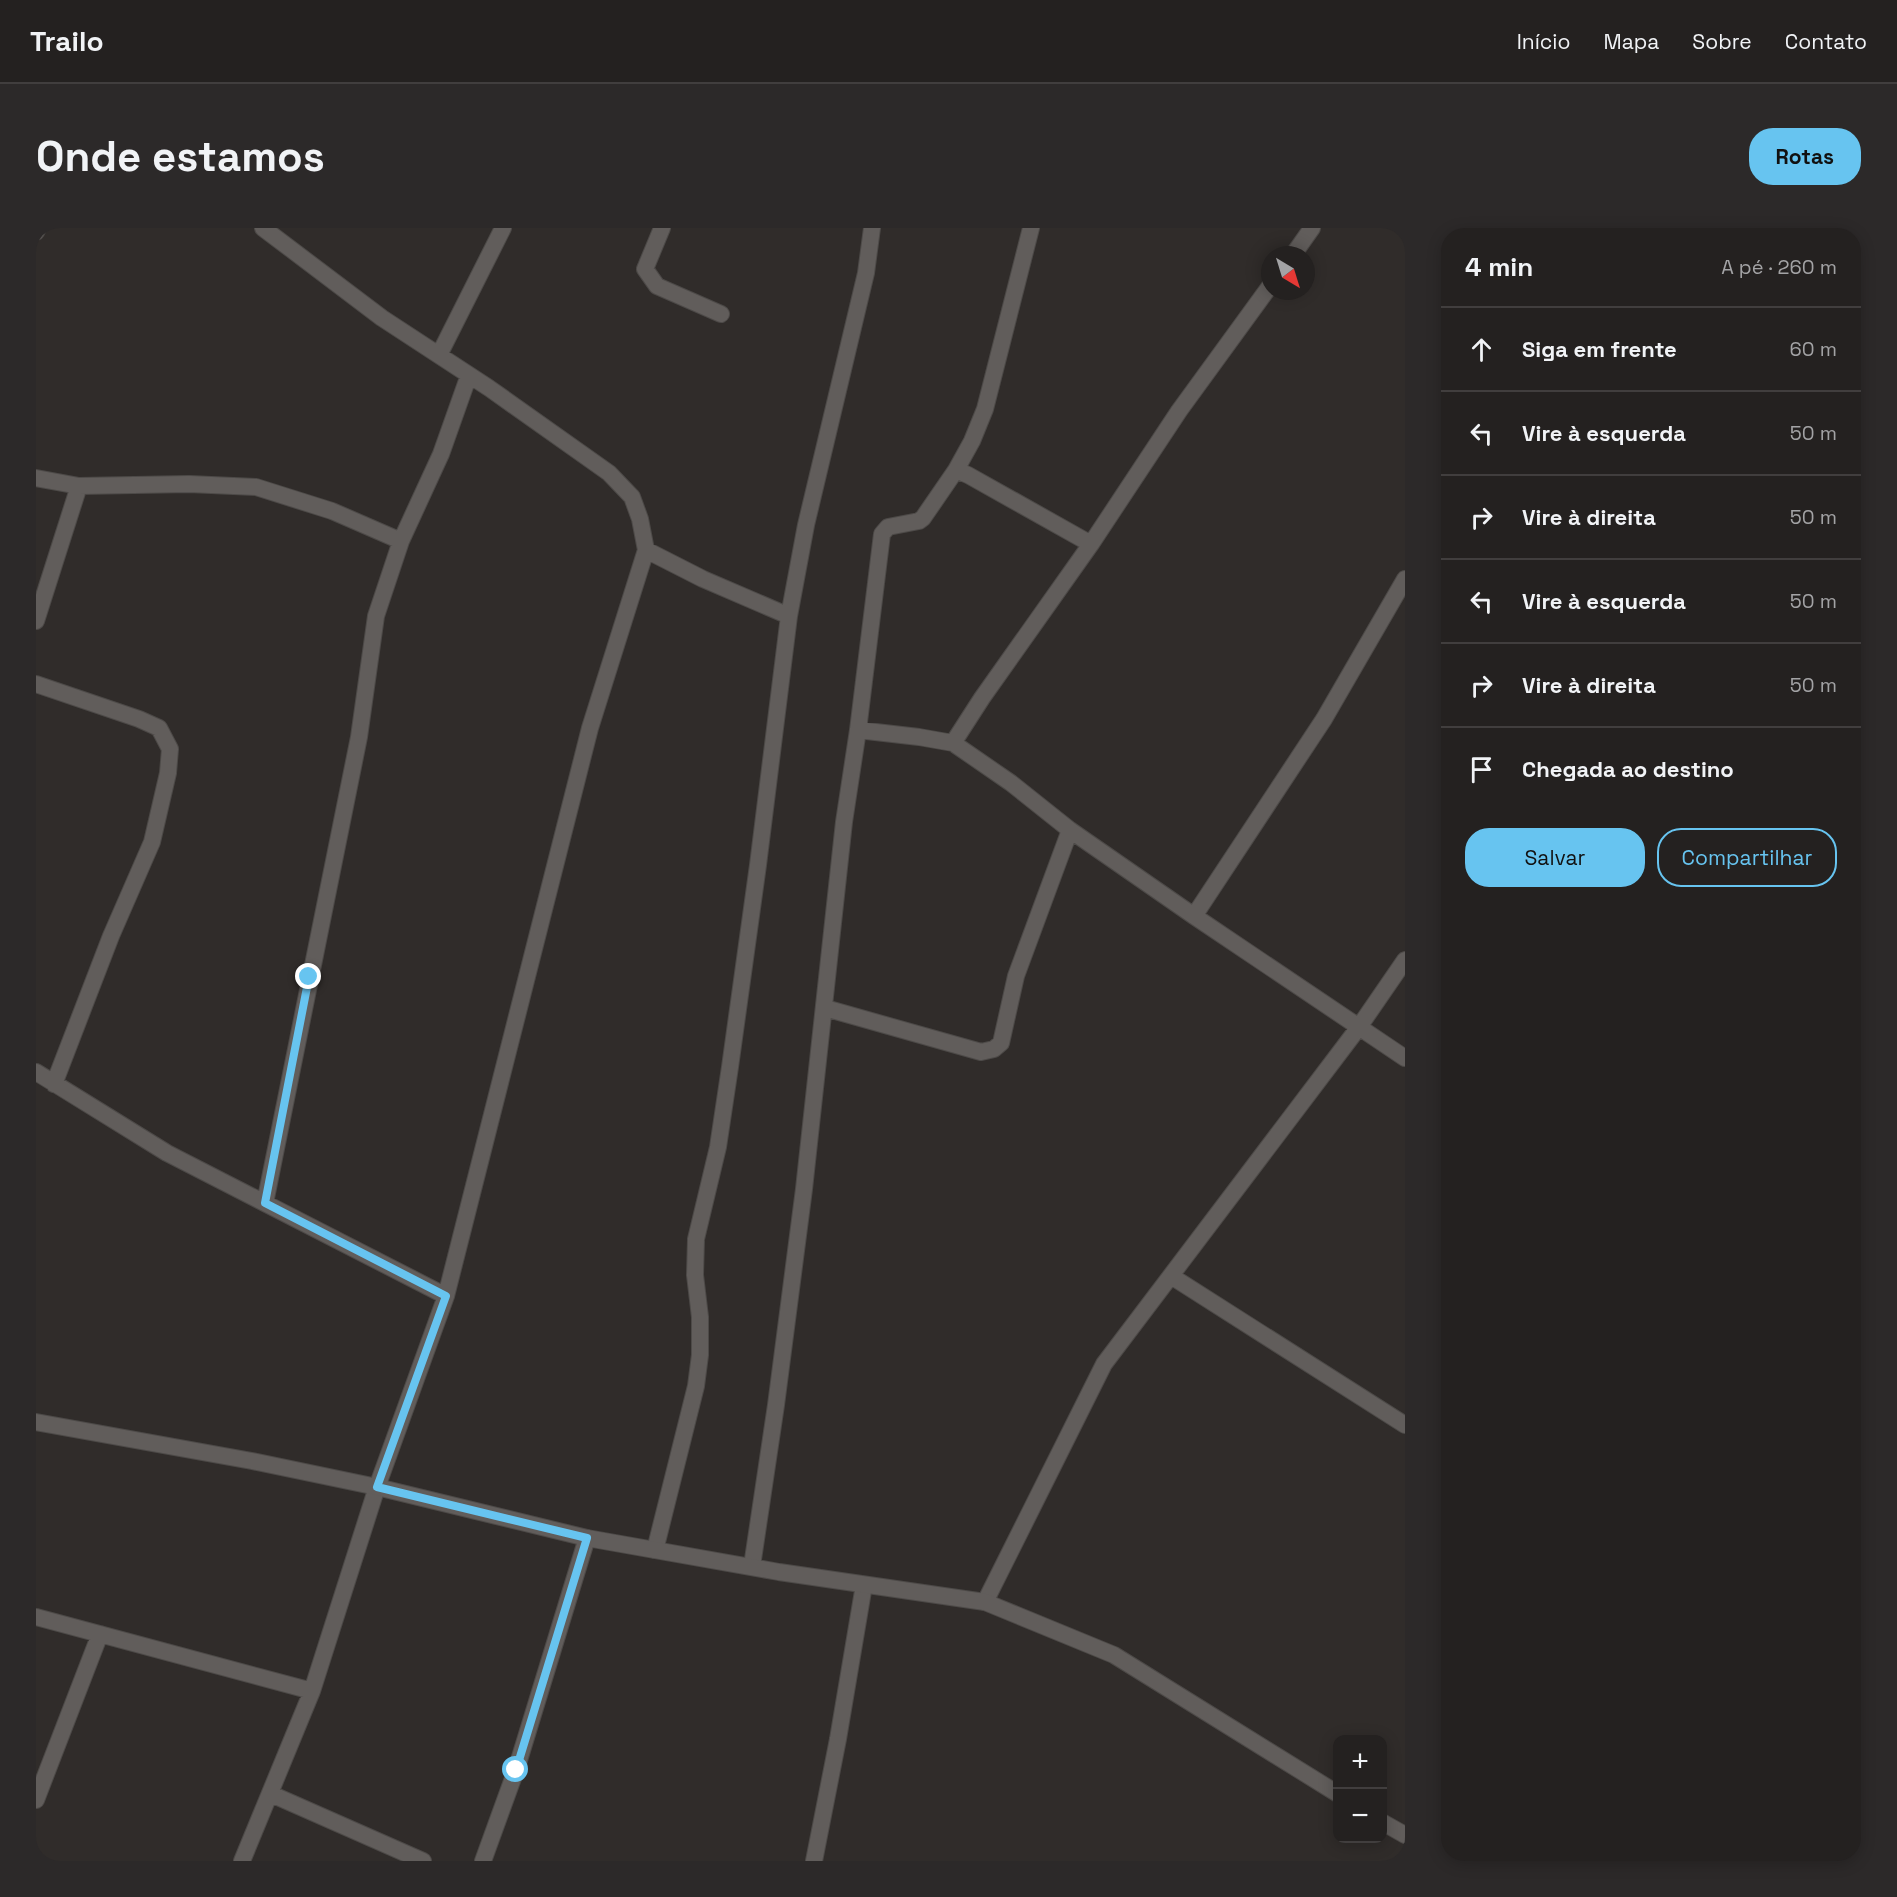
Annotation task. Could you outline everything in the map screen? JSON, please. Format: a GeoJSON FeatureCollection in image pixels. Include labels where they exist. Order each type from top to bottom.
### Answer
{"type":"FeatureCollection","features":[{"type":"Feature","properties":{"kind":"street"},"geometry":{"type":"LineString","coordinates":[[243,1861],[312,1691],[377,1487],[446,1296],[590,728],[646,550],[640,519],[632,497],[609,473],[469,375],[382,318],[263,228]]}},
{"type":"Feature","properties":{"kind":"street"},"geometry":{"type":"LineString","coordinates":[[439,355],[503,228]]}},
{"type":"Feature","properties":{"kind":"street"},"geometry":{"type":"LineString","coordinates":[[662,228],[645,269],[657,286],[721,314]]}},
{"type":"Feature","properties":{"kind":"street"},"geometry":{"type":"LineString","coordinates":[[655,1550],[696,1386],[700,1354],[700,1317],[695,1275],[696,1239],[718,1147],[758,865],[789,616],[806,525],[866,273],[872,228]]}},
{"type":"Feature","properties":{"kind":"street"},"geometry":{"type":"LineString","coordinates":[[752,1566],[778,1394],[825,1008],[844,822],[858,730],[882,534],[888,527],[923,518],[956,470],[972,441],[985,408],[1031,228]]}},
{"type":"Feature","properties":{"kind":"street"},"geometry":{"type":"LineString","coordinates":[[1299,246],[1312,228]]}},
{"type":"Feature","properties":{"kind":"street"},"geometry":{"type":"LineString","coordinates":[[953,743],[982,698],[1091,544],[1179,411],[1261,298]]}},
{"type":"Feature","properties":{"kind":"street"},"geometry":{"type":"LineString","coordinates":[[265,1203],[358,737],[376,616],[401,541],[441,454],[469,375]]}},
{"type":"Feature","properties":{"kind":"street"},"geometry":{"type":"LineString","coordinates":[[956,470],[1091,544]]}},
{"type":"Feature","properties":{"kind":"street"},"geometry":{"type":"LineString","coordinates":[[36,477],[79,486],[189,484],[256,487],[332,511],[401,541]]}},
{"type":"Feature","properties":{"kind":"street"},"geometry":{"type":"LineString","coordinates":[[36,621],[79,486]]}},
{"type":"Feature","properties":{"kind":"street"},"geometry":{"type":"LineString","coordinates":[[646,550],[704,579],[789,616]]}},
{"type":"Feature","properties":{"kind":"street"},"geometry":{"type":"LineString","coordinates":[[1194,916],[1307,746],[1405,579]]}},
{"type":"Feature","properties":{"kind":"street"},"geometry":{"type":"LineString","coordinates":[[36,684],[159,728],[170,748],[168,773],[152,842],[111,936],[54,1084]]}},
{"type":"Feature","properties":{"kind":"street"},"geometry":{"type":"LineString","coordinates":[[858,730],[953,743],[1011,783],[1070,830],[1405,1058]]}},
{"type":"Feature","properties":{"kind":"street"},"geometry":{"type":"LineString","coordinates":[[825,1008],[981,1052],[994,1049],[1001,1043],[1016,976],[1070,830]]}},
{"type":"Feature","properties":{"kind":"street"},"geometry":{"type":"LineString","coordinates":[[985,1602],[1104,1364],[1359,1027],[1405,960]]}},
{"type":"Feature","properties":{"kind":"street"},"geometry":{"type":"LineString","coordinates":[[36,1072],[167,1153],[446,1296]]}},
{"type":"Feature","properties":{"kind":"street"},"geometry":{"type":"LineString","coordinates":[[1171,1276],[1405,1425]]}},
{"type":"Feature","properties":{"kind":"street"},"geometry":{"type":"LineString","coordinates":[[36,1422],[252,1461],[377,1487],[587,1538],[864,1585],[985,1602],[1114,1655],[1333,1791]]}},
{"type":"Feature","properties":{"kind":"street"},"geometry":{"type":"LineString","coordinates":[[483,1861],[516,1770],[587,1538]]}},
{"type":"Feature","properties":{"kind":"street"},"geometry":{"type":"LineString","coordinates":[[814,1861],[838,1739],[864,1585]]}},
{"type":"Feature","properties":{"kind":"street"},"geometry":{"type":"LineString","coordinates":[[36,1617],[312,1691]]}},
{"type":"Feature","properties":{"kind":"street"},"geometry":{"type":"LineString","coordinates":[[36,1800],[100,1635]]}},
{"type":"Feature","properties":{"kind":"street"},"geometry":{"type":"LineString","coordinates":[[271,1794],[423,1861]]}},
{"type":"Feature","properties":{"kind":"street"},"geometry":{"type":"LineString","coordinates":[[1387,1824],[1405,1835]]}},
{"type":"Feature","properties":{"kind":"route"},"geometry":{"type":"LineString","coordinates":[[309,977],[265,1203],[446,1296],[377,1487],[587,1538],[516,1770]]}}]}
